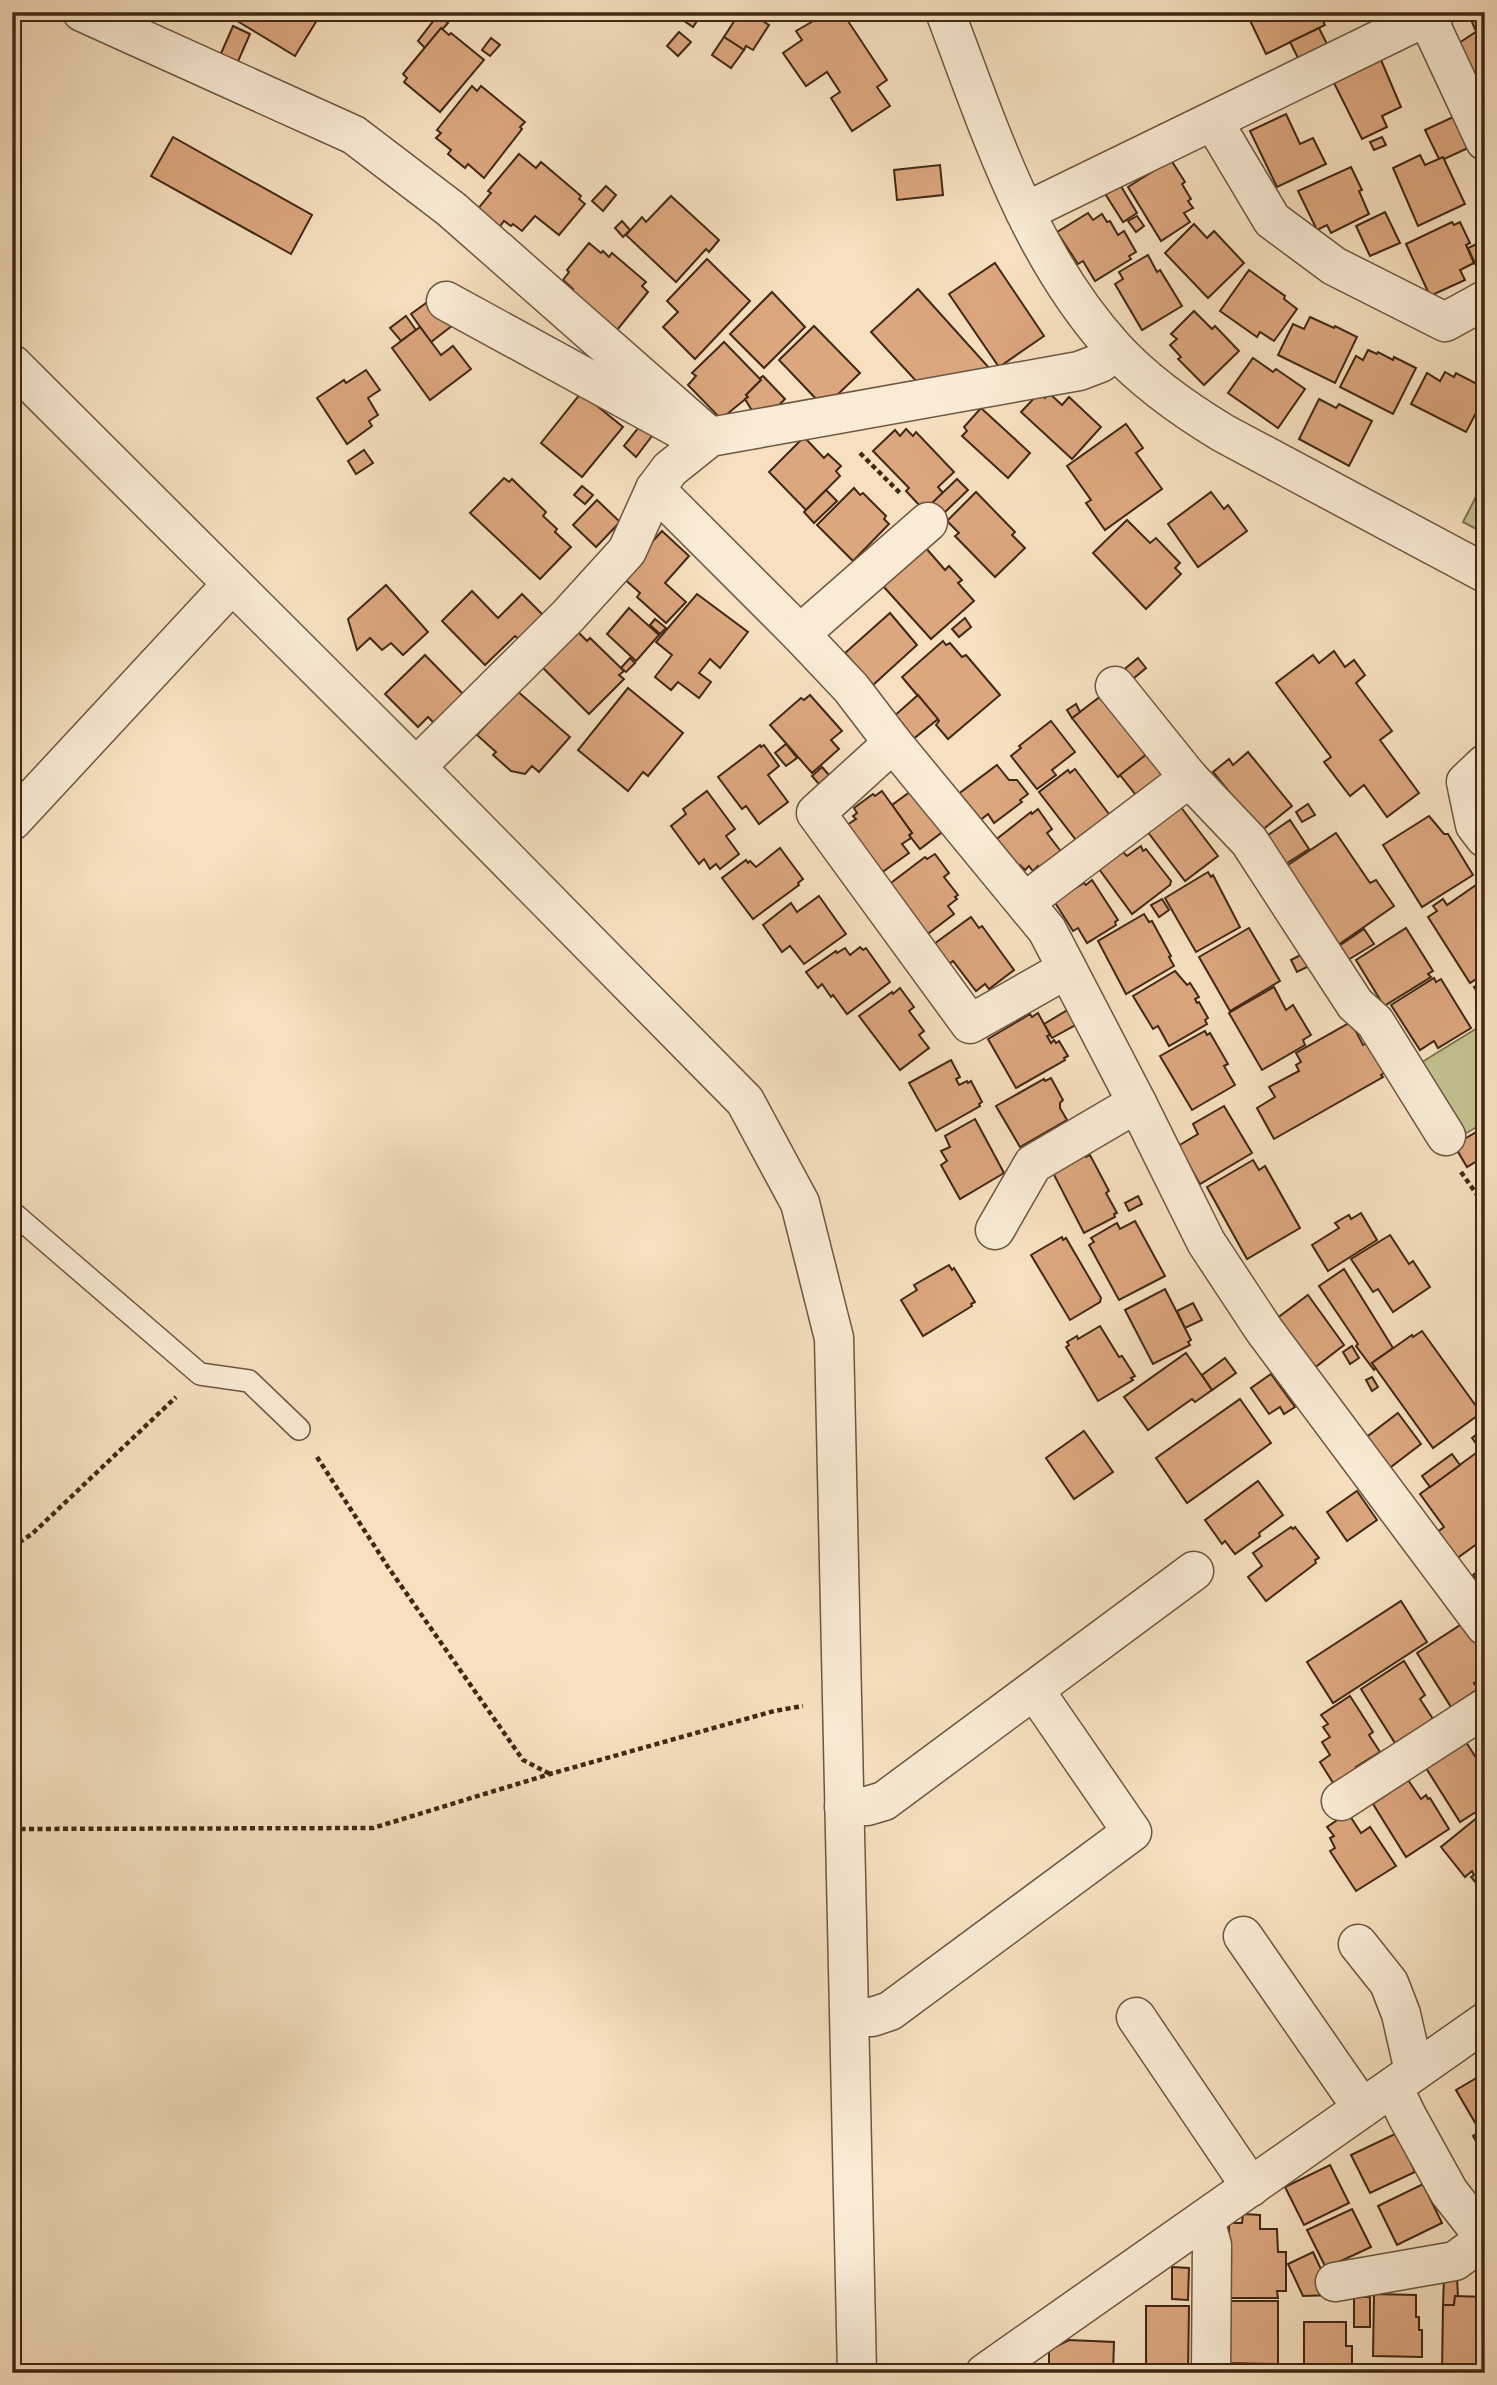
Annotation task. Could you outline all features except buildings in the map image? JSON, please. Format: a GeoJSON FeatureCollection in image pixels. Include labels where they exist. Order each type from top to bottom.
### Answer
{"type":"FeatureCollection","features":[{"type":"Feature","properties":{"kind":"street"},"geometry":{"type":"LineString","coordinates":[[82,12],[354,135],[451,209],[707,440]]}},
{"type":"Feature","properties":{"kind":"street"},"geometry":{"type":"LineString","coordinates":[[945,12],[1005,171],[1024,212],[1059,277],[1116,351],[1160,390],[1213,427],[1485,573]]}},
{"type":"Feature","properties":{"kind":"street"},"geometry":{"type":"LineString","coordinates":[[1024,212],[1432,14],[1485,141]]}},
{"type":"Feature","properties":{"kind":"street"},"geometry":{"type":"LineString","coordinates":[[1213,121],[1272,220],[1334,266],[1445,322],[1485,300]]}},
{"type":"Feature","properties":{"kind":"street"},"geometry":{"type":"LineString","coordinates":[[446,301],[707,440]]}},
{"type":"Feature","properties":{"kind":"street"},"geometry":{"type":"LineString","coordinates":[[416,767],[568,616],[627,551],[655,489],[670,469],[707,440],[1079,371],[1100,363],[1116,351]]}},
{"type":"Feature","properties":{"kind":"street"},"geometry":{"type":"LineString","coordinates":[[12,364],[416,767],[745,1101],[800,1203],[834,1338],[858,2373]]}},
{"type":"Feature","properties":{"kind":"street"},"geometry":{"type":"LineString","coordinates":[[655,489],[851,688],[892,743],[1047,930],[1206,1242],[1264,1330],[1485,1626]]}},
{"type":"Feature","properties":{"kind":"street"},"geometry":{"type":"LineString","coordinates":[[800,634],[928,522]]}},
{"type":"Feature","properties":{"kind":"street"},"geometry":{"type":"LineString","coordinates":[[12,821],[232,584]]}},
{"type":"Feature","properties":{"kind":"street"},"geometry":{"type":"LineString","coordinates":[[1115,685],[1189,778],[1249,841],[1355,1004],[1376,1022],[1446,1136]]}},
{"type":"Feature","properties":{"kind":"street"},"geometry":{"type":"LineString","coordinates":[[892,743],[817,813],[970,1024],[1067,969]]}},
{"type":"Feature","properties":{"kind":"street"},"geometry":{"type":"LineString","coordinates":[[1485,764],[1466,782],[1475,825],[1485,838]]}},
{"type":"Feature","properties":{"kind":"street"},"geometry":{"type":"LineString","coordinates":[[1025,902],[1189,778]]}},
{"type":"Feature","properties":{"kind":"street"},"geometry":{"type":"LineString","coordinates":[[995,1230],[1033,1164],[1137,1103]]}},
{"type":"Feature","properties":{"kind":"street"},"geometry":{"type":"LineString","coordinates":[[844,1807],[867,1806],[884,1801],[1194,1571]]}},
{"type":"Feature","properties":{"kind":"street"},"geometry":{"type":"LineString","coordinates":[[850,2017],[872,2017],[890,2011],[1132,1832],[1035,1690]]}},
{"type":"Feature","properties":{"kind":"street"},"geometry":{"type":"LineString","coordinates":[[1341,1801],[1485,1708]]}},
{"type":"Feature","properties":{"kind":"street"},"geometry":{"type":"LineString","coordinates":[[1243,1936],[1362,2108]]}},
{"type":"Feature","properties":{"kind":"street"},"geometry":{"type":"LineString","coordinates":[[1335,2282],[1455,2261],[1485,2239],[1450,2192],[1407,2116],[1401,2014],[1390,1983],[1358,1944]]}},
{"type":"Feature","properties":{"kind":"street"},"geometry":{"type":"LineString","coordinates":[[1136,2017],[1251,2187]]}},
{"type":"Feature","properties":{"kind":"street"},"geometry":{"type":"LineString","coordinates":[[985,2373],[1485,2022]]}},
{"type":"Feature","properties":{"kind":"street"},"geometry":{"type":"LineString","coordinates":[[1205,2220],[1212,2245],[1211,2373]]}},
{"type":"Feature","properties":{"kind":"lane"},"geometry":{"type":"LineString","coordinates":[[12,1212],[200,1374],[249,1381],[299,1429]]}},
{"type":"Feature","properties":{"kind":"path"},"geometry":{"type":"LineString","coordinates":[[825,417],[928,522]]}},
{"type":"Feature","properties":{"kind":"path"},"geometry":{"type":"LineString","coordinates":[[12,1547],[32,1534],[200,1374]]}},
{"type":"Feature","properties":{"kind":"path"},"geometry":{"type":"LineString","coordinates":[[299,1429],[388,1567],[523,1760],[551,1774]]}},
{"type":"Feature","properties":{"kind":"path"},"geometry":{"type":"LineString","coordinates":[[12,1829],[373,1828],[774,1711],[841,1700]]}},
{"type":"Feature","properties":{"kind":"shaded area"},"geometry":{"type":"Polygon","coordinates":[[[1485,479],[1485,547],[1477,548],[1484,533],[1463,522],[1485,479]]]}},
{"type":"Feature","properties":{"kind":"shaded area"},"geometry":{"type":"Polygon","coordinates":[[[1482,1025],[1485,1029],[1485,1122],[1458,1138],[1414,1067],[1482,1025]]]}}]}
